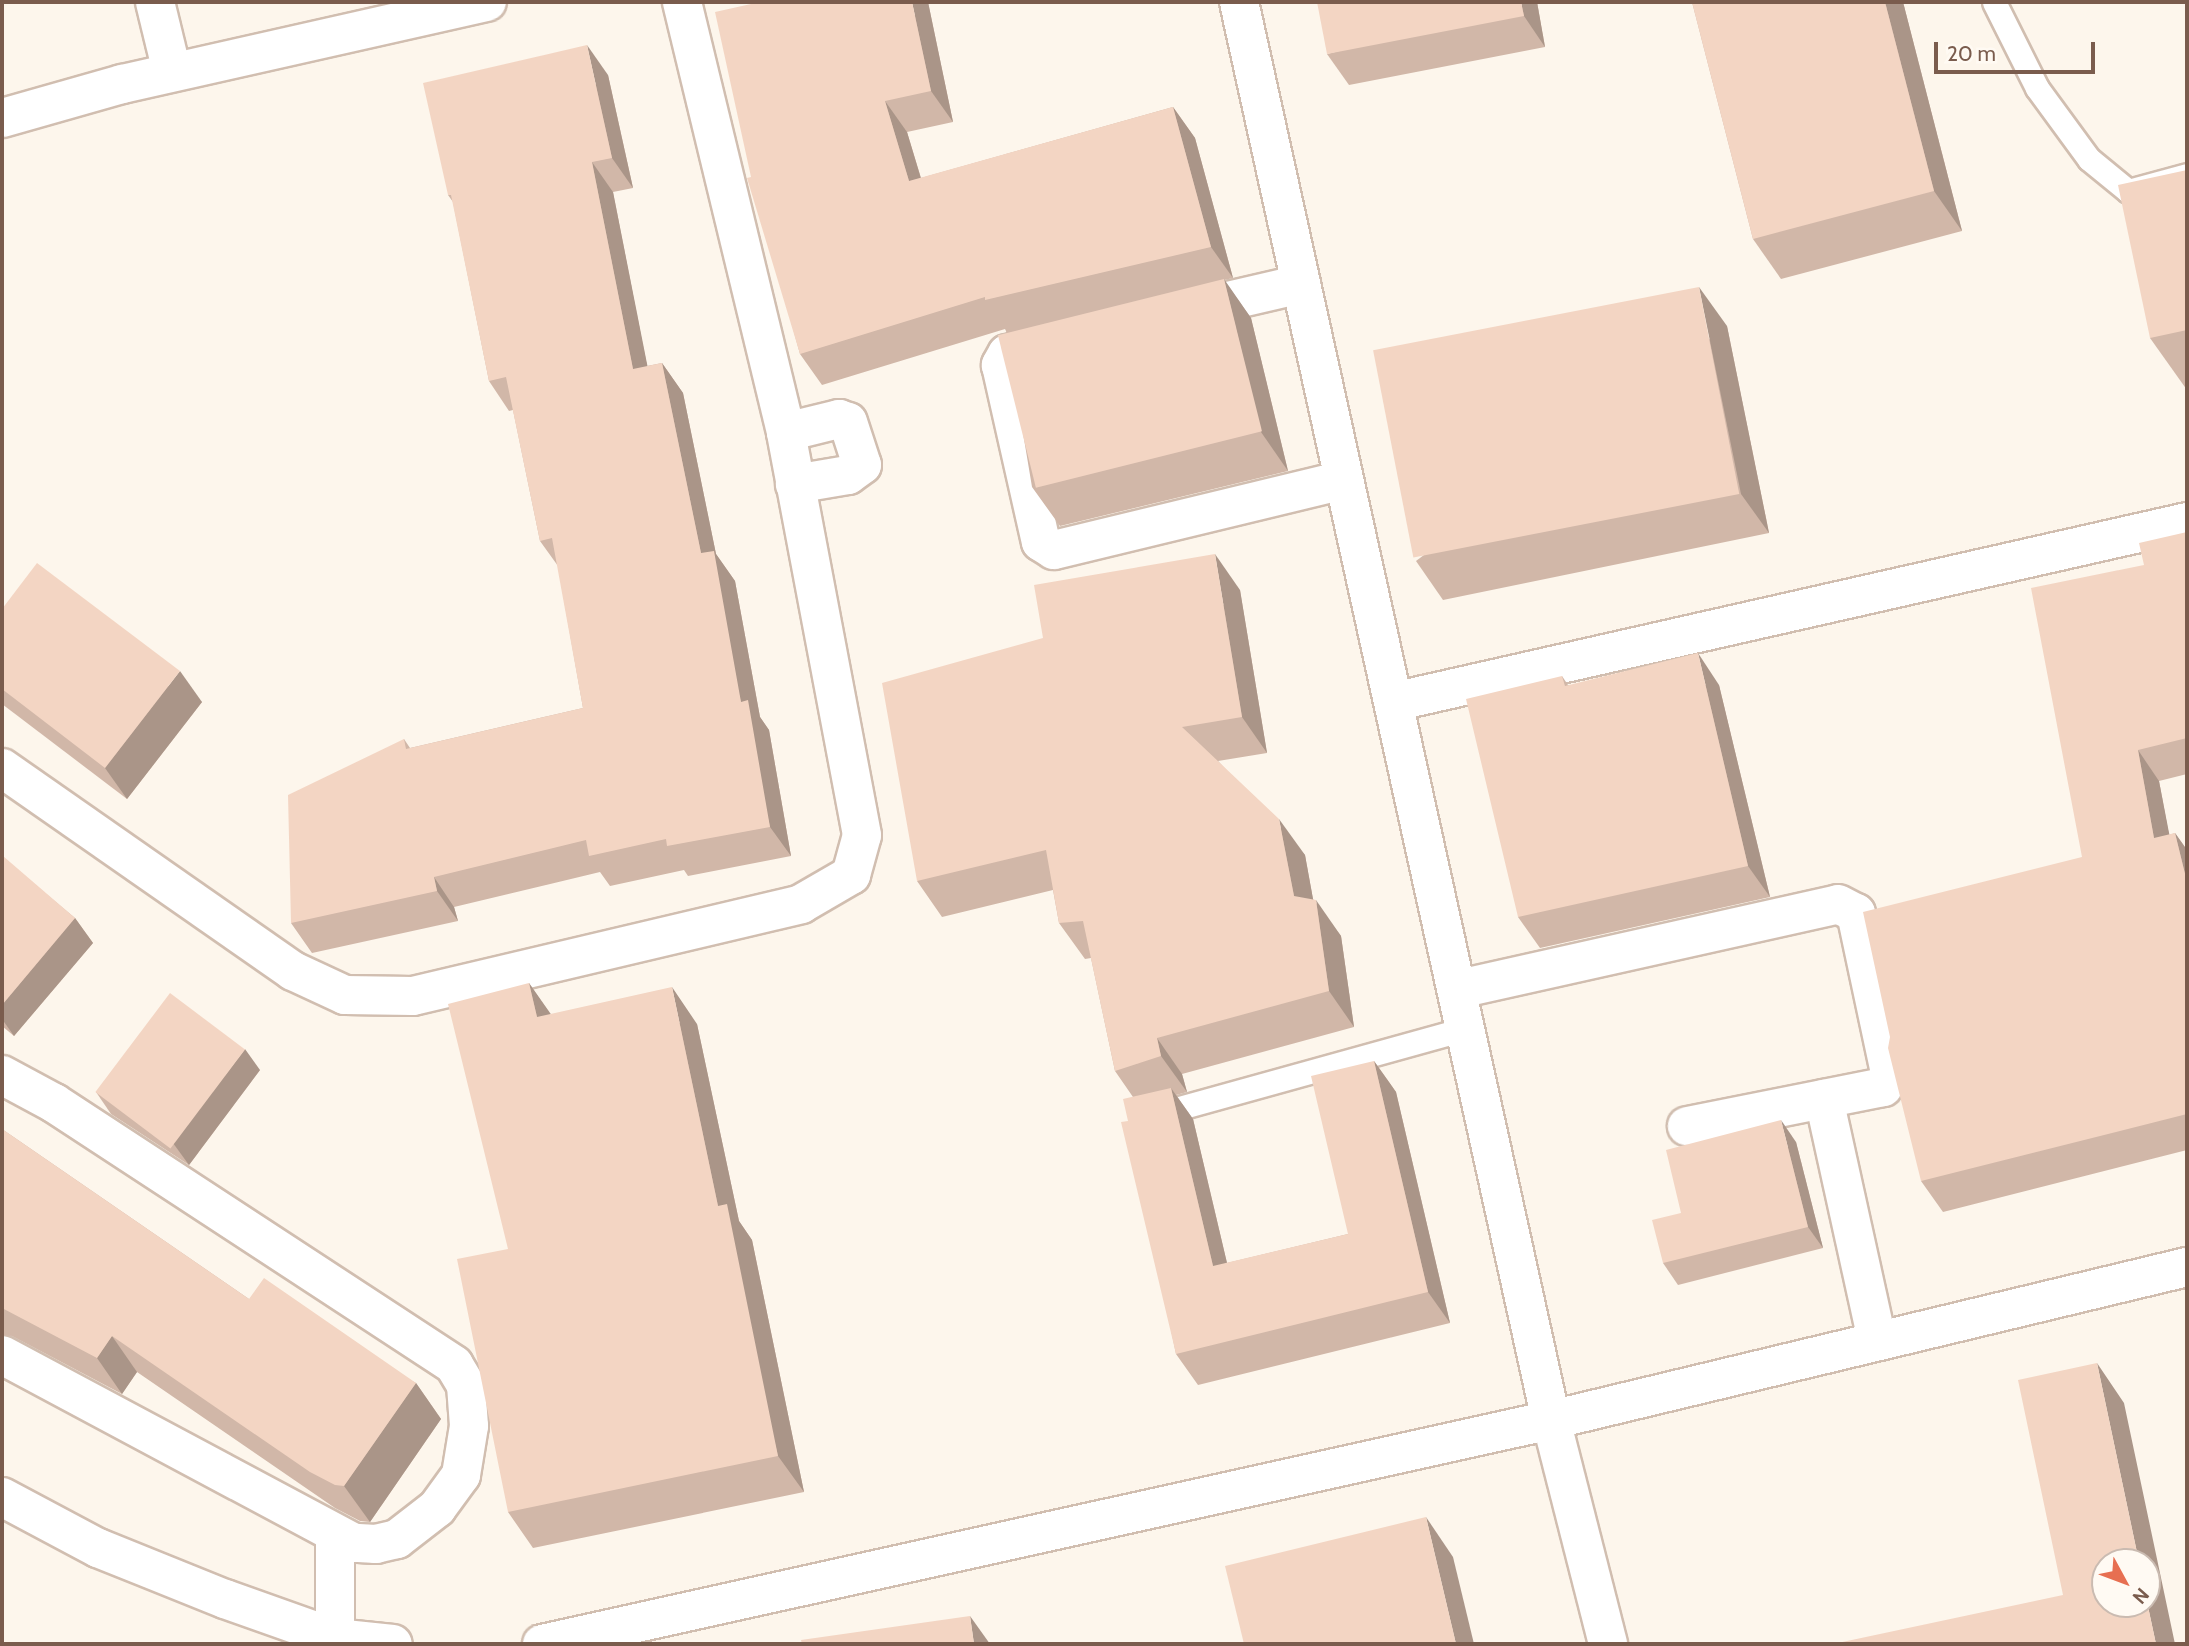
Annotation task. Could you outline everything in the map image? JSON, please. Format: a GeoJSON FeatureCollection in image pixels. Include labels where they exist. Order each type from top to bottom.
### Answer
{"type":"FeatureCollection","features":[{"type":"Feature","properties":{"kind":"street"},"geometry":{"type":"LineString","coordinates":[[155,2],[172,72]]}},
{"type":"Feature","properties":{"kind":"street"},"geometry":{"type":"LineString","coordinates":[[2,118],[172,72],[487,2]]}},
{"type":"Feature","properties":{"kind":"street"},"geometry":{"type":"LineString","coordinates":[[2,768],[293,971],[345,995],[414,996],[801,904],[852,875],[862,835],[786,432],[682,2]]}},
{"type":"Feature","properties":{"kind":"street"},"geometry":{"type":"LineString","coordinates":[[1239,2],[1459,989],[1465,1029],[1551,1420],[1608,1644]]}},
{"type":"Feature","properties":{"kind":"street"},"geometry":{"type":"LineString","coordinates":[[1157,318],[1301,284]]}},
{"type":"Feature","properties":{"kind":"street"},"geometry":{"type":"LineString","coordinates":[[1089,334],[1007,354],[1001,365],[1041,542],[1054,550],[1344,480]]}},
{"type":"Feature","properties":{"kind":"street"},"geometry":{"type":"LineString","coordinates":[[786,432],[839,419],[849,422],[862,466],[848,475],[794,484]]}},
{"type":"Feature","properties":{"kind":"street"},"geometry":{"type":"LineString","coordinates":[[1393,702],[2187,522]]}},
{"type":"Feature","properties":{"kind":"street"},"geometry":{"type":"LineString","coordinates":[[1459,989],[1838,904],[1856,913],[1890,1073],[1883,1087],[1687,1126]]}},
{"type":"Feature","properties":{"kind":"street"},"geometry":{"type":"LineString","coordinates":[[2,1075],[54,1102],[454,1365],[466,1385],[469,1426],[461,1475],[438,1508],[397,1539],[376,1544],[354,1543],[2,1355]]}},
{"type":"Feature","properties":{"kind":"street"},"geometry":{"type":"LineString","coordinates":[[1824,1099],[1877,1341]]}},
{"type":"Feature","properties":{"kind":"street"},"geometry":{"type":"LineString","coordinates":[[542,1644],[1551,1420],[2187,1267]]}},
{"type":"Feature","properties":{"kind":"street"},"geometry":{"type":"LineString","coordinates":[[2,1497],[98,1548],[335,1638],[393,1644]]}},
{"type":"Feature","properties":{"kind":"street"},"geometry":{"type":"LineString","coordinates":[[335,1534],[335,1638]]}},
{"type":"Feature","properties":{"kind":"lane"},"geometry":{"type":"LineString","coordinates":[[1994,2],[2037,88],[2089,159],[2128,191],[2187,174]]}},
{"type":"Feature","properties":{"kind":"lane"},"geometry":{"type":"LineString","coordinates":[[1149,1117],[1465,1029]]}},
{"type":"Feature","properties":{"kind":"building"},"geometry":{"type":"Polygon","coordinates":[[[760,2],[912,2],[931,91],[885,101],[909,181],[1173,107],[1211,247],[985,300],[985,297],[800,354],[747,178],[751,177],[715,12],[760,2]]]}},
{"type":"Feature","properties":{"kind":"building"},"geometry":{"type":"Polygon","coordinates":[[[1317,2],[1521,2],[1524,16],[1327,54],[1317,2]]]}},
{"type":"Feature","properties":{"kind":"building"},"geometry":{"type":"Polygon","coordinates":[[[1692,2],[1885,2],[1934,191],[1753,239],[1692,2]]]}},
{"type":"Feature","properties":{"kind":"building"},"geometry":{"type":"Polygon","coordinates":[[[587,45],[612,158],[592,162],[633,369],[662,363],[701,553],[714,551],[741,702],[748,700],[770,827],[667,846],[666,839],[589,856],[586,840],[434,877],[437,891],[291,923],[288,795],[404,739],[406,749],[583,708],[552,538],[540,541],[506,377],[489,381],[451,195],[448,195],[423,83],[587,45]]]}},
{"type":"Feature","properties":{"kind":"building"},"geometry":{"type":"Polygon","coordinates":[[[2187,170],[2187,330],[2150,338],[2118,185],[2187,170]]]}},
{"type":"Feature","properties":{"kind":"building"},"geometry":{"type":"Polygon","coordinates":[[[1224,279],[1262,431],[1036,488],[998,335],[1224,279]]]}},
{"type":"Feature","properties":{"kind":"building"},"geometry":{"type":"Polygon","coordinates":[[[1699,287],[1739,494],[1413,557],[1373,350],[1699,287]]]}},
{"type":"Feature","properties":{"kind":"building"},"geometry":{"type":"Polygon","coordinates":[[[2187,532],[2187,738],[2138,750],[2154,838],[2175,833],[2187,882],[2187,1114],[1921,1181],[1888,1048],[1890,1037],[1863,912],[2082,857],[2031,588],[2144,565],[2139,543],[2187,532]]]}},
{"type":"Feature","properties":{"kind":"building"},"geometry":{"type":"Polygon","coordinates":[[[1215,554],[1242,717],[1182,727],[1279,819],[1294,896],[1316,900],[1329,991],[1157,1038],[1161,1056],[1115,1071],[1083,921],[1059,923],[1046,850],[917,881],[882,683],[1043,638],[1034,585],[1215,554]]]}},
{"type":"Feature","properties":{"kind":"building"},"geometry":{"type":"Polygon","coordinates":[[[37,563],[180,671],[105,768],[2,689],[2,609],[37,563]]]}},
{"type":"Feature","properties":{"kind":"building"},"geometry":{"type":"Polygon","coordinates":[[[1698,653],[1748,866],[1518,917],[1466,699],[1562,676],[1565,686],[1698,653]]]}},
{"type":"Feature","properties":{"kind":"building"},"geometry":{"type":"Polygon","coordinates":[[[2,857],[75,918],[2,1005],[2,857]]]}},
{"type":"Feature","properties":{"kind":"building"},"geometry":{"type":"Polygon","coordinates":[[[529,983],[537,1017],[672,987],[718,1206],[727,1204],[778,1456],[508,1512],[457,1259],[508,1249],[448,1004],[529,983]]]}},
{"type":"Feature","properties":{"kind":"building"},"geometry":{"type":"Polygon","coordinates":[[[170,993],[245,1050],[170,1149],[95,1092],[170,993]]]}},
{"type":"Feature","properties":{"kind":"building"},"geometry":{"type":"Polygon","coordinates":[[[1374,1061],[1428,1292],[1176,1354],[1121,1122],[1128,1121],[1123,1099],[1171,1088],[1213,1266],[1348,1234],[1311,1076],[1374,1061]]]}},
{"type":"Feature","properties":{"kind":"building"},"geometry":{"type":"Polygon","coordinates":[[[1781,1120],[1808,1227],[1663,1263],[1652,1220],[1681,1213],[1666,1150],[1781,1120]]]}},
{"type":"Feature","properties":{"kind":"building"},"geometry":{"type":"Polygon","coordinates":[[[2,1129],[249,1299],[264,1278],[416,1383],[344,1486],[335,1485],[310,1472],[112,1336],[97,1358],[2,1308],[2,1129]]]}},
{"type":"Feature","properties":{"kind":"building"},"geometry":{"type":"Polygon","coordinates":[[[2097,1363],[2136,1548],[2091,1548],[2091,1618],[2150,1618],[2156,1644],[1833,1644],[2063,1595],[2018,1380],[2097,1363]]]}},
{"type":"Feature","properties":{"kind":"building"},"geometry":{"type":"Polygon","coordinates":[[[1426,1517],[1456,1644],[1244,1644],[1225,1566],[1426,1517]]]}},
{"type":"Feature","properties":{"kind":"building"},"geometry":{"type":"Polygon","coordinates":[[[970,1616],[974,1644],[802,1644],[801,1640],[970,1616]]]}}]}
